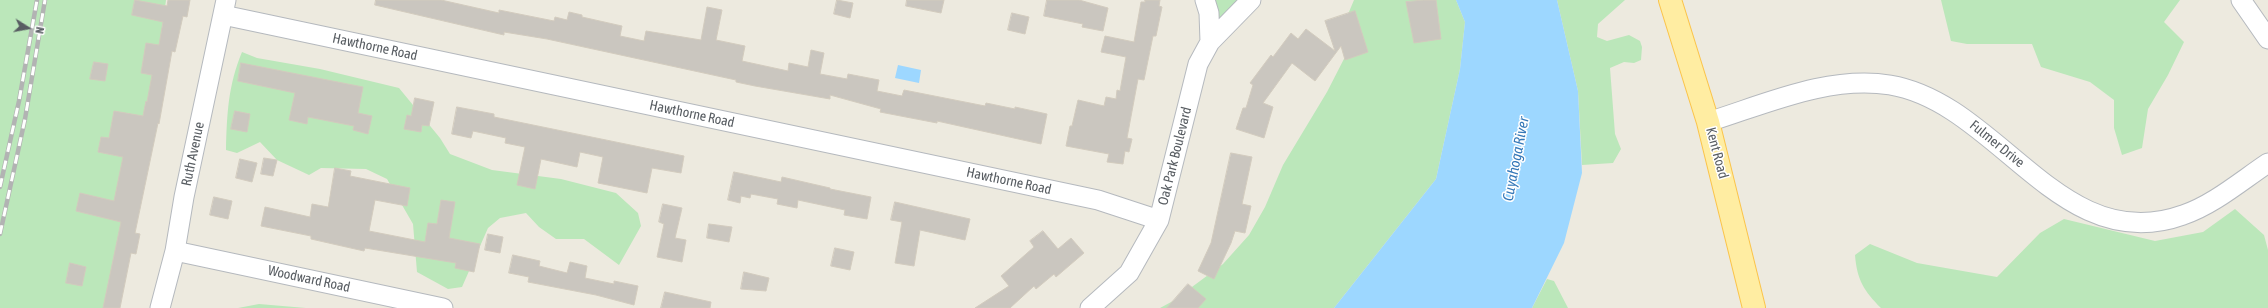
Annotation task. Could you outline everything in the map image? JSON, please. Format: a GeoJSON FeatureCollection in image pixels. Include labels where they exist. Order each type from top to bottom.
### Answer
{"type":"FeatureCollection","features":[{"type":"Feature","properties":{"kind":"main road","name":"Kent Road"},"geometry":{"type":"LineString","coordinates":[[1670,0],[1708,122],[1754,308]]}},
{"type":"Feature","properties":{"kind":"street"},"geometry":{"type":"LineString","coordinates":[[1205,0],[1209,12],[1210,42]]}},
{"type":"Feature","properties":{"kind":"street","name":"Oak Park Boulevard"},"geometry":{"type":"LineString","coordinates":[[1090,308],[1130,273],[1159,220],[1198,64],[1210,42],[1251,0]]}},
{"type":"Feature","properties":{"kind":"street"},"geometry":{"type":"LineString","coordinates":[[2241,0],[2268,39]]}},
{"type":"Feature","properties":{"kind":"street","name":"Hawthorne Road"},"geometry":{"type":"LineString","coordinates":[[225,8],[1098,200],[1159,220]]}},
{"type":"Feature","properties":{"kind":"street","name":"Ruth Avenue"},"geometry":{"type":"LineString","coordinates":[[160,308],[175,251],[184,197],[225,8]]}},
{"type":"Feature","properties":{"kind":"street","name":"Fulmer Drive"},"geometry":{"type":"LineString","coordinates":[[1708,122],[1828,86],[1854,83],[1891,86],[1915,92],[1950,108],[1972,124],[2059,196],[2082,209],[2105,218],[2142,222],[2168,219],[2196,210],[2268,164]]}},
{"type":"Feature","properties":{"kind":"street","name":"Woodward Road"},"geometry":{"type":"LineString","coordinates":[[175,251],[442,308]]}},
{"type":"Feature","properties":{"kind":"green space"},"geometry":{"type":"Polygon","coordinates":[[[0,0],[166,0],[143,182],[115,308],[0,308],[0,0]]]}},
{"type":"Feature","properties":{"kind":"green space"},"geometry":{"type":"Polygon","coordinates":[[[1215,0],[1240,0],[1218,20],[1215,0]]]}},
{"type":"Feature","properties":{"kind":"green space"},"geometry":{"type":"Polygon","coordinates":[[[1354,0],[1456,0],[1465,22],[1460,69],[1436,179],[1334,308],[1160,308],[1173,301],[1223,264],[1249,235],[1265,207],[1283,165],[1327,92],[1347,53],[1346,19],[1354,0]]]}},
{"type":"Feature","properties":{"kind":"green space"},"geometry":{"type":"Polygon","coordinates":[[[1557,0],[1625,0],[1598,24],[1597,37],[1607,41],[1629,35],[1640,41],[1642,47],[1641,60],[1634,63],[1624,62],[1610,68],[1615,134],[1621,149],[1613,163],[1582,165],[1578,91],[1557,0]]]}},
{"type":"Feature","properties":{"kind":"green space"},"geometry":{"type":"Polygon","coordinates":[[[1941,0],[2180,0],[2164,22],[2184,42],[2168,75],[2148,109],[2142,148],[2122,155],[2114,128],[2114,100],[2090,82],[2041,67],[2032,44],[1967,44],[1951,41],[1941,0]]]}},
{"type":"Feature","properties":{"kind":"green space"},"geometry":{"type":"Polygon","coordinates":[[[242,52],[257,58],[320,69],[399,88],[440,138],[450,154],[492,170],[561,179],[616,193],[638,213],[641,226],[619,265],[584,239],[556,239],[539,227],[526,213],[500,218],[488,228],[462,287],[448,289],[417,272],[413,224],[387,179],[366,169],[321,168],[309,175],[277,160],[260,142],[237,153],[226,150],[229,100],[237,64],[242,52]]]}},
{"type":"Feature","properties":{"kind":"green space"},"geometry":{"type":"Polygon","coordinates":[[[2235,209],[2264,235],[2268,250],[2268,308],[1881,308],[1862,284],[1856,264],[1855,255],[1870,244],[1917,263],[1997,277],[2040,233],[2064,219],[2155,241],[2203,232],[2235,209]]]}},
{"type":"Feature","properties":{"kind":"green space"},"geometry":{"type":"Polygon","coordinates":[[[1547,279],[1554,281],[1568,308],[1532,308],[1547,279]]]}},
{"type":"Feature","properties":{"kind":"green space"},"geometry":{"type":"Polygon","coordinates":[[[259,304],[306,308],[238,308],[259,304]]]}},
{"type":"Feature","properties":{"kind":"water","name":"Cuyahoga River"},"geometry":{"type":"Polygon","coordinates":[[[1456,0],[1557,0],[1578,91],[1582,173],[1564,243],[1532,308],[1334,308],[1436,179],[1460,69],[1465,22],[1456,0]]]}},
{"type":"Feature","properties":{"kind":"water"},"geometry":{"type":"Polygon","coordinates":[[[898,65],[921,70],[919,83],[895,78],[898,65]]]}},
{"type":"Feature","properties":{"kind":"building"},"geometry":{"type":"Polygon","coordinates":[[[135,0],[167,6],[168,0],[190,0],[187,17],[183,16],[175,52],[172,51],[159,124],[158,123],[135,233],[140,234],[136,254],[131,253],[120,308],[103,308],[121,222],[76,211],[80,193],[114,201],[123,157],[98,152],[101,137],[109,138],[114,111],[143,116],[146,101],[147,102],[152,75],[141,73],[146,43],[159,45],[163,22],[132,15],[135,0]]]}},
{"type":"Feature","properties":{"kind":"building"},"geometry":{"type":"Polygon","coordinates":[[[376,0],[441,0],[499,13],[499,10],[554,21],[555,17],[567,20],[569,12],[582,15],[582,17],[622,26],[620,36],[644,41],[646,31],[701,40],[707,7],[722,10],[716,40],[745,46],[742,61],[788,71],[789,63],[808,67],[811,50],[824,53],[820,74],[847,79],[848,74],[879,80],[877,91],[902,96],[904,90],[985,106],[986,103],[1015,109],[1015,107],[1047,114],[1041,144],[937,121],[937,123],[880,112],[881,109],[830,95],[830,99],[755,86],[736,82],[736,80],[547,39],[504,32],[504,35],[375,5],[376,0]]]}},
{"type":"Feature","properties":{"kind":"building"},"geometry":{"type":"Polygon","coordinates":[[[837,0],[853,3],[850,18],[834,14],[837,0]]]}},
{"type":"Feature","properties":{"kind":"building"},"geometry":{"type":"Polygon","coordinates":[[[907,0],[944,0],[941,13],[906,6],[907,0]]]}},
{"type":"Feature","properties":{"kind":"building"},"geometry":{"type":"Polygon","coordinates":[[[1047,0],[1079,0],[1108,8],[1103,31],[1082,27],[1083,24],[1044,16],[1047,0]]]}},
{"type":"Feature","properties":{"kind":"building"},"geometry":{"type":"Polygon","coordinates":[[[1145,0],[1160,0],[1159,6],[1162,7],[1156,36],[1153,36],[1144,80],[1138,79],[1127,138],[1132,139],[1129,152],[1125,151],[1123,164],[1107,162],[1109,154],[1066,146],[1070,126],[1072,126],[1078,100],[1104,106],[1106,97],[1116,99],[1117,90],[1120,91],[1126,57],[1101,52],[1105,36],[1134,42],[1141,2],[1145,2],[1145,0]]]}},
{"type":"Feature","properties":{"kind":"building"},"geometry":{"type":"Polygon","coordinates":[[[1436,0],[1441,39],[1414,43],[1406,2],[1436,0]]]}},
{"type":"Feature","properties":{"kind":"building"},"geometry":{"type":"Polygon","coordinates":[[[1355,11],[1368,52],[1345,60],[1341,46],[1315,81],[1292,63],[1263,103],[1273,107],[1264,138],[1236,129],[1243,108],[1246,108],[1253,85],[1250,83],[1271,55],[1273,57],[1291,33],[1298,39],[1306,29],[1335,51],[1325,21],[1355,11]]]}},
{"type":"Feature","properties":{"kind":"building"},"geometry":{"type":"Polygon","coordinates":[[[1012,13],[1029,17],[1025,34],[1008,30],[1012,13]]]}},
{"type":"Feature","properties":{"kind":"building"},"geometry":{"type":"Polygon","coordinates":[[[94,62],[108,64],[105,81],[90,79],[94,62]]]}},
{"type":"Feature","properties":{"kind":"building"},"geometry":{"type":"Polygon","coordinates":[[[241,63],[363,87],[358,113],[372,116],[368,134],[353,130],[354,126],[308,117],[307,124],[289,120],[295,93],[238,81],[241,63]]]}},
{"type":"Feature","properties":{"kind":"building"},"geometry":{"type":"Polygon","coordinates":[[[415,98],[434,102],[429,126],[422,125],[421,132],[404,129],[407,115],[411,116],[415,98]]]}},
{"type":"Feature","properties":{"kind":"building"},"geometry":{"type":"Polygon","coordinates":[[[457,107],[494,114],[494,117],[684,156],[681,173],[652,168],[647,193],[598,183],[603,157],[580,152],[577,167],[541,159],[535,189],[517,185],[525,147],[505,143],[506,138],[473,131],[471,138],[452,134],[457,107]]]}},
{"type":"Feature","properties":{"kind":"building"},"geometry":{"type":"Polygon","coordinates":[[[235,111],[250,114],[247,132],[231,129],[235,111]]]}},
{"type":"Feature","properties":{"kind":"building"},"geometry":{"type":"Polygon","coordinates":[[[1231,153],[1252,157],[1242,204],[1251,206],[1245,233],[1235,231],[1214,279],[1198,271],[1211,243],[1231,153]]]}},
{"type":"Feature","properties":{"kind":"building"},"geometry":{"type":"Polygon","coordinates":[[[264,158],[277,160],[273,176],[261,174],[264,158]]]}},
{"type":"Feature","properties":{"kind":"building"},"geometry":{"type":"Polygon","coordinates":[[[240,159],[257,163],[252,182],[236,178],[240,159]]]}},
{"type":"Feature","properties":{"kind":"building"},"geometry":{"type":"Polygon","coordinates":[[[335,168],[351,171],[350,176],[410,188],[407,206],[375,200],[369,231],[425,242],[428,223],[437,224],[441,200],[455,202],[449,238],[480,244],[474,272],[455,268],[456,263],[365,248],[364,251],[311,239],[311,236],[261,226],[265,207],[310,217],[312,204],[328,207],[335,168]]]}},
{"type":"Feature","properties":{"kind":"building"},"geometry":{"type":"Polygon","coordinates":[[[734,172],[781,182],[782,177],[871,197],[867,219],[844,215],[845,210],[798,200],[797,208],[777,204],[778,199],[751,194],[750,198],[741,196],[740,203],[728,200],[734,172]]]}},
{"type":"Feature","properties":{"kind":"building"},"geometry":{"type":"Polygon","coordinates":[[[214,197],[232,201],[228,219],[210,215],[214,197]]]}},
{"type":"Feature","properties":{"kind":"building"},"geometry":{"type":"Polygon","coordinates":[[[895,202],[970,219],[965,240],[920,230],[914,266],[895,263],[902,222],[891,220],[895,202]]]}},
{"type":"Feature","properties":{"kind":"building"},"geometry":{"type":"Polygon","coordinates":[[[663,204],[682,208],[675,238],[686,240],[682,262],[657,257],[664,224],[659,222],[663,204]]]}},
{"type":"Feature","properties":{"kind":"building"},"geometry":{"type":"Polygon","coordinates":[[[709,224],[732,227],[729,242],[707,238],[709,224]]]}},
{"type":"Feature","properties":{"kind":"building"},"geometry":{"type":"Polygon","coordinates":[[[1043,231],[1058,249],[1071,238],[1084,253],[1056,277],[1054,274],[1036,289],[1034,286],[1010,308],[975,308],[1009,286],[1001,276],[1034,247],[1030,241],[1043,231]]]}},
{"type":"Feature","properties":{"kind":"building"},"geometry":{"type":"Polygon","coordinates":[[[488,234],[503,237],[500,253],[485,250],[488,234]]]}},
{"type":"Feature","properties":{"kind":"building"},"geometry":{"type":"Polygon","coordinates":[[[835,248],[854,252],[850,270],[831,266],[835,248]]]}},
{"type":"Feature","properties":{"kind":"building"},"geometry":{"type":"Polygon","coordinates":[[[513,255],[540,261],[539,266],[567,273],[570,262],[587,266],[585,278],[614,284],[614,281],[638,286],[634,305],[596,295],[528,282],[529,277],[509,273],[513,255]]]}},
{"type":"Feature","properties":{"kind":"building"},"geometry":{"type":"Polygon","coordinates":[[[70,263],[86,267],[82,286],[66,283],[70,263]]]}},
{"type":"Feature","properties":{"kind":"building"},"geometry":{"type":"Polygon","coordinates":[[[744,272],[769,278],[766,291],[741,289],[744,272]]]}},
{"type":"Feature","properties":{"kind":"building"},"geometry":{"type":"Polygon","coordinates":[[[1188,284],[1206,299],[1198,308],[1167,308],[1188,284]]]}},
{"type":"Feature","properties":{"kind":"building"},"geometry":{"type":"Polygon","coordinates":[[[665,292],[711,302],[710,308],[661,308],[665,292]]]}},
{"type":"Feature","properties":{"kind":"railway"},"geometry":{"type":"LineString","coordinates":[[0,187],[19,101],[37,0]]}},
{"type":"Feature","properties":{"kind":"railway"},"geometry":{"type":"LineString","coordinates":[[0,234],[25,119],[45,0]]}}]}
